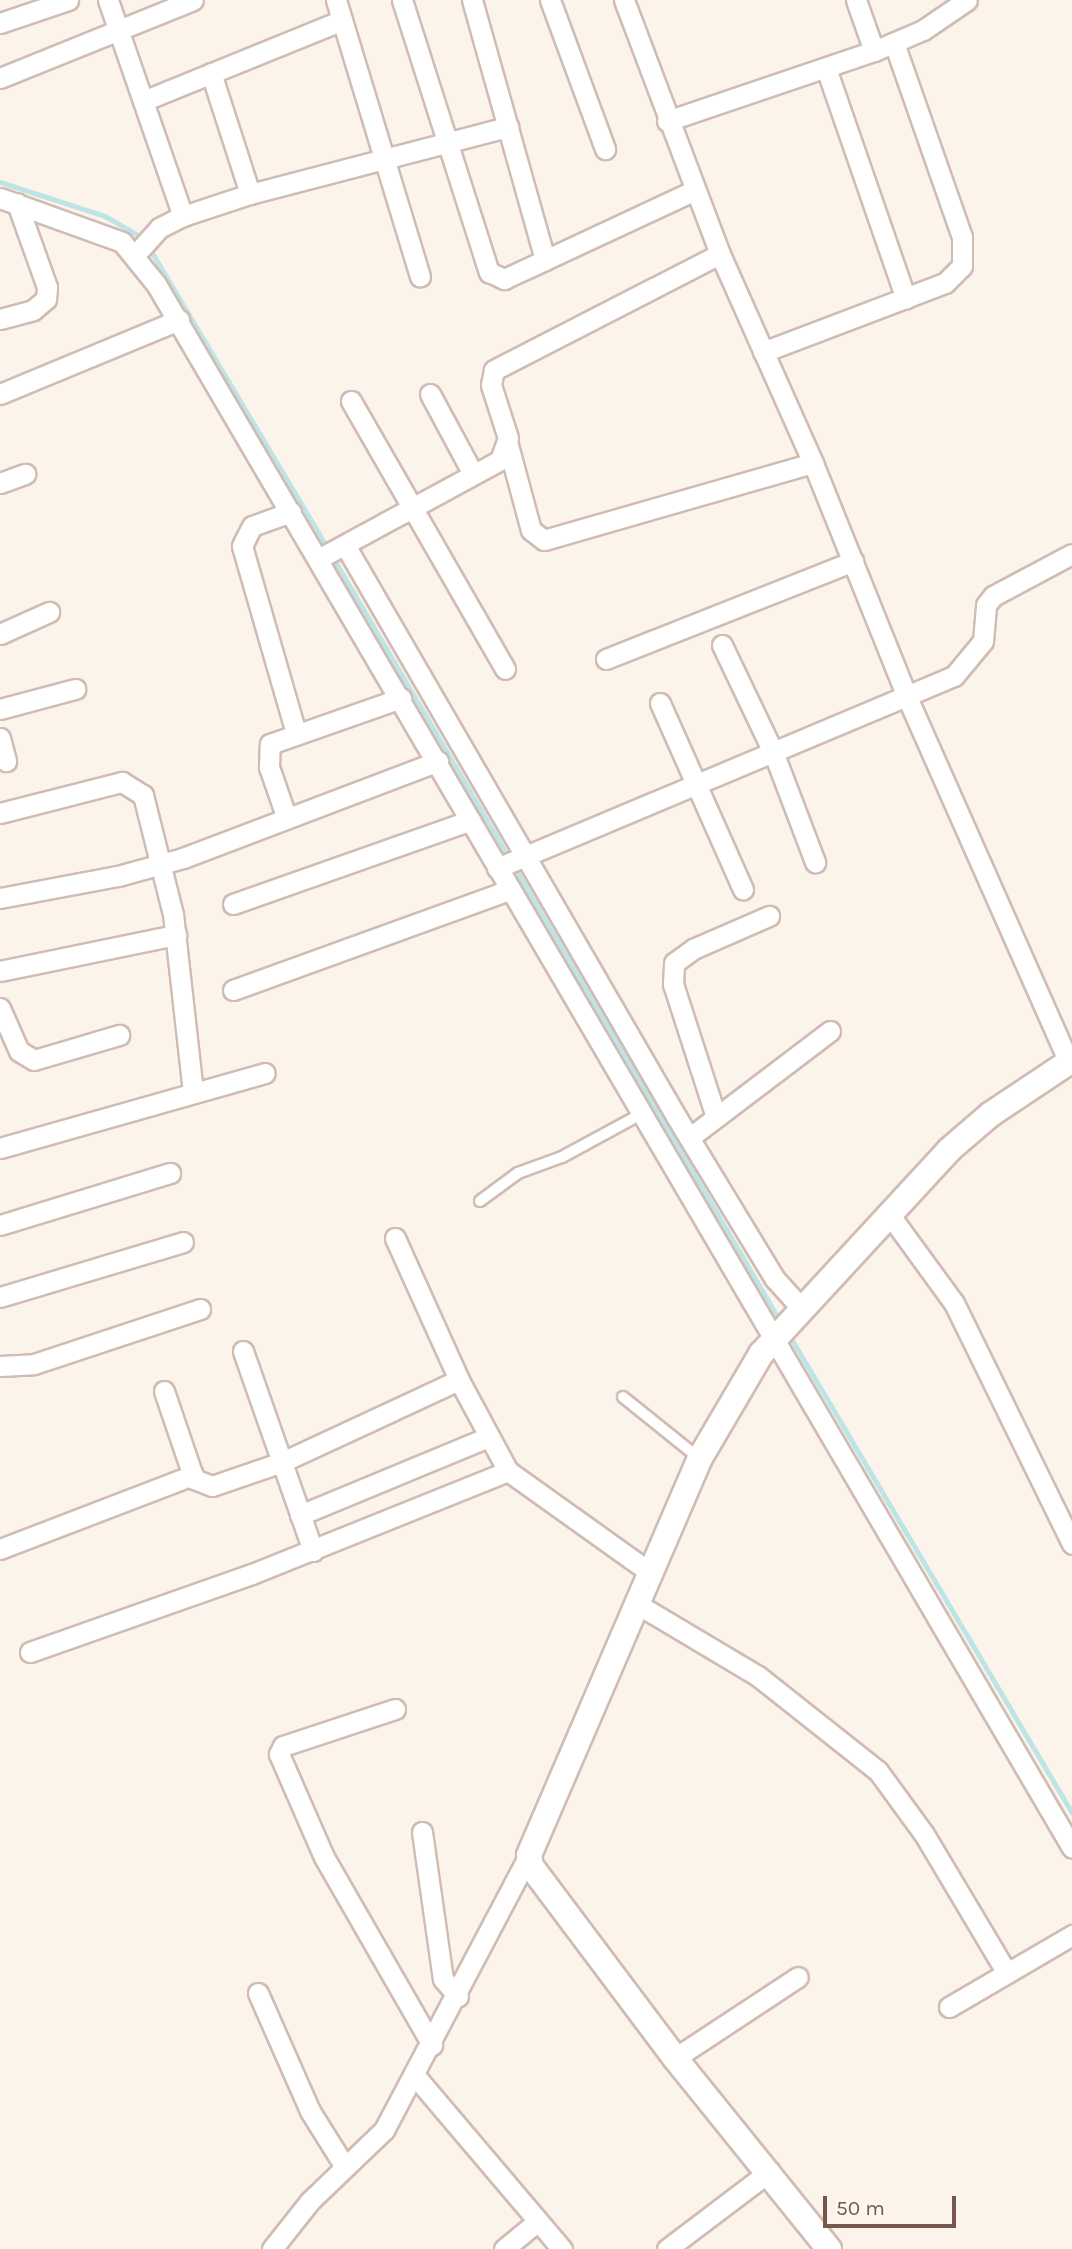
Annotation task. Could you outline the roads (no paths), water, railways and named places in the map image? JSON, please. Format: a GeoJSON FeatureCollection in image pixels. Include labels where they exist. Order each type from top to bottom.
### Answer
{"type":"FeatureCollection","features":[{"type":"Feature","properties":{"kind":"street"},"geometry":{"type":"LineString","coordinates":[[0,23],[68,0]]}},
{"type":"Feature","properties":{"kind":"street"},"geometry":{"type":"LineString","coordinates":[[108,0],[183,216]]}},
{"type":"Feature","properties":{"kind":"street"},"geometry":{"type":"LineString","coordinates":[[0,78],[193,0]]}},
{"type":"Feature","properties":{"kind":"street"},"geometry":{"type":"LineString","coordinates":[[336,0],[420,277]]}},
{"type":"Feature","properties":{"kind":"street"},"geometry":{"type":"LineString","coordinates":[[402,0],[489,272],[504,279],[695,190]]}},
{"type":"Feature","properties":{"kind":"street"},"geometry":{"type":"LineString","coordinates":[[472,0],[545,260]]}},
{"type":"Feature","properties":{"kind":"street"},"geometry":{"type":"LineString","coordinates":[[550,0],[605,149]]}},
{"type":"Feature","properties":{"kind":"street"},"geometry":{"type":"LineString","coordinates":[[272,2249],[310,2201],[384,2130],[416,2077],[529,1855],[700,1458],[732,1397],[788,1324],[949,1150],[991,1114],[1071,1061],[907,697],[813,463],[720,254],[667,121],[624,0]]}},
{"type":"Feature","properties":{"kind":"street"},"geometry":{"type":"LineString","coordinates":[[856,0],[874,51]]}},
{"type":"Feature","properties":{"kind":"street"},"geometry":{"type":"LineString","coordinates":[[667,121],[894,43],[951,14],[967,0]]}},
{"type":"Feature","properties":{"kind":"street"},"geometry":{"type":"LineString","coordinates":[[143,101],[342,20]]}},
{"type":"Feature","properties":{"kind":"street"},"geometry":{"type":"LineString","coordinates":[[763,352],[906,299],[945,283],[957,274],[965,254],[894,43]]}},
{"type":"Feature","properties":{"kind":"street"},"geometry":{"type":"LineString","coordinates":[[826,68],[906,299]]}},
{"type":"Feature","properties":{"kind":"street"},"geometry":{"type":"LineString","coordinates":[[211,73],[250,194]]}},
{"type":"Feature","properties":{"kind":"street"},"geometry":{"type":"LineString","coordinates":[[137,252],[153,233],[183,216],[250,194],[508,127]]}},
{"type":"Feature","properties":{"kind":"street"},"geometry":{"type":"LineString","coordinates":[[8,201],[122,242],[137,252],[291,512],[332,552],[511,862],[690,1138],[775,1279],[788,1324]]}},
{"type":"Feature","properties":{"kind":"street"},"geometry":{"type":"LineString","coordinates":[[0,318],[33,310],[46,299],[47,287],[8,201]]}},
{"type":"Feature","properties":{"kind":"street"},"geometry":{"type":"LineString","coordinates":[[720,254],[494,370],[491,385],[531,530],[544,540],[813,463]]}},
{"type":"Feature","properties":{"kind":"street"},"geometry":{"type":"LineString","coordinates":[[0,394],[179,320]]}},
{"type":"Feature","properties":{"kind":"street"},"geometry":{"type":"LineString","coordinates":[[430,394],[473,474]]}},
{"type":"Feature","properties":{"kind":"street"},"geometry":{"type":"LineString","coordinates":[[351,401],[410,510],[505,669]]}},
{"type":"Feature","properties":{"kind":"street"},"geometry":{"type":"LineString","coordinates":[[332,552],[500,460],[508,444]]}},
{"type":"Feature","properties":{"kind":"street"},"geometry":{"type":"LineString","coordinates":[[0,483],[25,474]]}},
{"type":"Feature","properties":{"kind":"street"},"geometry":{"type":"LineString","coordinates":[[291,512],[252,526],[242,537],[242,546],[296,733]]}},
{"type":"Feature","properties":{"kind":"street"},"geometry":{"type":"LineString","coordinates":[[332,552],[401,698],[471,820],[511,862],[510,890],[643,1112],[788,1324],[1072,1848]]}},
{"type":"Feature","properties":{"kind":"street"},"geometry":{"type":"LineString","coordinates":[[511,862],[907,697],[965,666],[986,634],[986,605],[993,596],[1072,554]]}},
{"type":"Feature","properties":{"kind":"street"},"geometry":{"type":"LineString","coordinates":[[606,659],[853,561]]}},
{"type":"Feature","properties":{"kind":"street"},"geometry":{"type":"LineString","coordinates":[[0,634],[49,612]]}},
{"type":"Feature","properties":{"kind":"street"},"geometry":{"type":"LineString","coordinates":[[722,645],[774,754],[815,862]]}},
{"type":"Feature","properties":{"kind":"street"},"geometry":{"type":"LineString","coordinates":[[0,709],[75,689]]}},
{"type":"Feature","properties":{"kind":"street"},"geometry":{"type":"LineString","coordinates":[[286,816],[266,752],[270,744],[401,698]]}},
{"type":"Feature","properties":{"kind":"street"},"geometry":{"type":"LineString","coordinates":[[660,704],[693,784],[743,890]]}},
{"type":"Feature","properties":{"kind":"street"},"geometry":{"type":"LineString","coordinates":[[0,738],[6,761]]}},
{"type":"Feature","properties":{"kind":"street"},"geometry":{"type":"LineString","coordinates":[[0,898],[162,864],[438,761]]}},
{"type":"Feature","properties":{"kind":"street"},"geometry":{"type":"LineString","coordinates":[[0,813],[122,782],[143,795],[162,864],[176,935],[193,1093]]}},
{"type":"Feature","properties":{"kind":"street"},"geometry":{"type":"LineString","coordinates":[[233,904],[471,820]]}},
{"type":"Feature","properties":{"kind":"street"},"geometry":{"type":"LineString","coordinates":[[233,990],[510,890]]}},
{"type":"Feature","properties":{"kind":"street"},"geometry":{"type":"LineString","coordinates":[[716,1118],[674,984],[674,963],[693,949],[769,916]]}},
{"type":"Feature","properties":{"kind":"street"},"geometry":{"type":"LineString","coordinates":[[0,971],[176,935]]}},
{"type":"Feature","properties":{"kind":"street"},"geometry":{"type":"LineString","coordinates":[[0,1008],[19,1051],[34,1060],[119,1035]]}},
{"type":"Feature","properties":{"kind":"street"},"geometry":{"type":"LineString","coordinates":[[690,1138],[830,1031]]}},
{"type":"Feature","properties":{"kind":"street"},"geometry":{"type":"LineString","coordinates":[[0,1147],[265,1073]]}},
{"type":"Feature","properties":{"kind":"street"},"geometry":{"type":"LineString","coordinates":[[0,1225],[170,1173]]}},
{"type":"Feature","properties":{"kind":"street"},"geometry":{"type":"LineString","coordinates":[[889,1214],[954,1303],[1072,1544]]}},
{"type":"Feature","properties":{"kind":"street"},"geometry":{"type":"LineString","coordinates":[[395,1238],[459,1380],[508,1471],[651,1573]]}},
{"type":"Feature","properties":{"kind":"street"},"geometry":{"type":"LineString","coordinates":[[0,1297],[183,1242]]}},
{"type":"Feature","properties":{"kind":"street"},"geometry":{"type":"LineString","coordinates":[[0,1366],[33,1364],[200,1308]]}},
{"type":"Feature","properties":{"kind":"street"},"geometry":{"type":"LineString","coordinates":[[243,1351],[313,1551]]}},
{"type":"Feature","properties":{"kind":"street"},"geometry":{"type":"LineString","coordinates":[[164,1391],[193,1475],[201,1484],[212,1486],[282,1462],[459,1380]]}},
{"type":"Feature","properties":{"kind":"street"},"geometry":{"type":"LineString","coordinates":[[300,1515],[488,1437]]}},
{"type":"Feature","properties":{"kind":"street"},"geometry":{"type":"LineString","coordinates":[[30,1652],[313,1551],[508,1471]]}},
{"type":"Feature","properties":{"kind":"street"},"geometry":{"type":"LineString","coordinates":[[0,1549],[193,1475]]}},
{"type":"Feature","properties":{"kind":"street"},"geometry":{"type":"LineString","coordinates":[[637,1604],[758,1676],[878,1771],[931,1844],[1007,1973]]}},
{"type":"Feature","properties":{"kind":"street"},"geometry":{"type":"LineString","coordinates":[[395,1709],[284,1746],[279,1754],[324,1857],[432,2045]]}},
{"type":"Feature","properties":{"kind":"street"},"geometry":{"type":"LineString","coordinates":[[422,1832],[443,1979],[458,1996]]}},
{"type":"Feature","properties":{"kind":"street"},"geometry":{"type":"LineString","coordinates":[[529,1855],[531,1866],[675,2058],[770,2171],[829,2249]]}},
{"type":"Feature","properties":{"kind":"street"},"geometry":{"type":"LineString","coordinates":[[949,2007],[1072,1935]]}},
{"type":"Feature","properties":{"kind":"street"},"geometry":{"type":"LineString","coordinates":[[675,2058],[798,1977]]}},
{"type":"Feature","properties":{"kind":"street"},"geometry":{"type":"LineString","coordinates":[[258,1993],[310,2111],[345,2167]]}},
{"type":"Feature","properties":{"kind":"street"},"geometry":{"type":"LineString","coordinates":[[416,2077],[562,2249]]}},
{"type":"Feature","properties":{"kind":"street"},"geometry":{"type":"LineString","coordinates":[[667,2249],[770,2171]]}},
{"type":"Feature","properties":{"kind":"street"},"geometry":{"type":"LineString","coordinates":[[504,2249],[538,2221]]}},
{"type":"Feature","properties":{"kind":"lane"},"geometry":{"type":"LineString","coordinates":[[480,1201],[517,1173],[562,1157],[643,1112]]}},
{"type":"Feature","properties":{"kind":"lane"},"geometry":{"type":"LineString","coordinates":[[623,1396],[700,1458]]}},
{"type":"Feature","properties":{"kind":"waterway"},"geometry":{"type":"LineString","coordinates":[[0,182],[105,216],[143,238]]}},
{"type":"Feature","properties":{"kind":"waterway"},"geometry":{"type":"LineString","coordinates":[[148,246],[327,548]]}},
{"type":"Feature","properties":{"kind":"waterway"},"geometry":{"type":"LineString","coordinates":[[332,556],[780,1321]]}},
{"type":"Feature","properties":{"kind":"waterway"},"geometry":{"type":"LineString","coordinates":[[789,1335],[1072,1813]]}}]}
